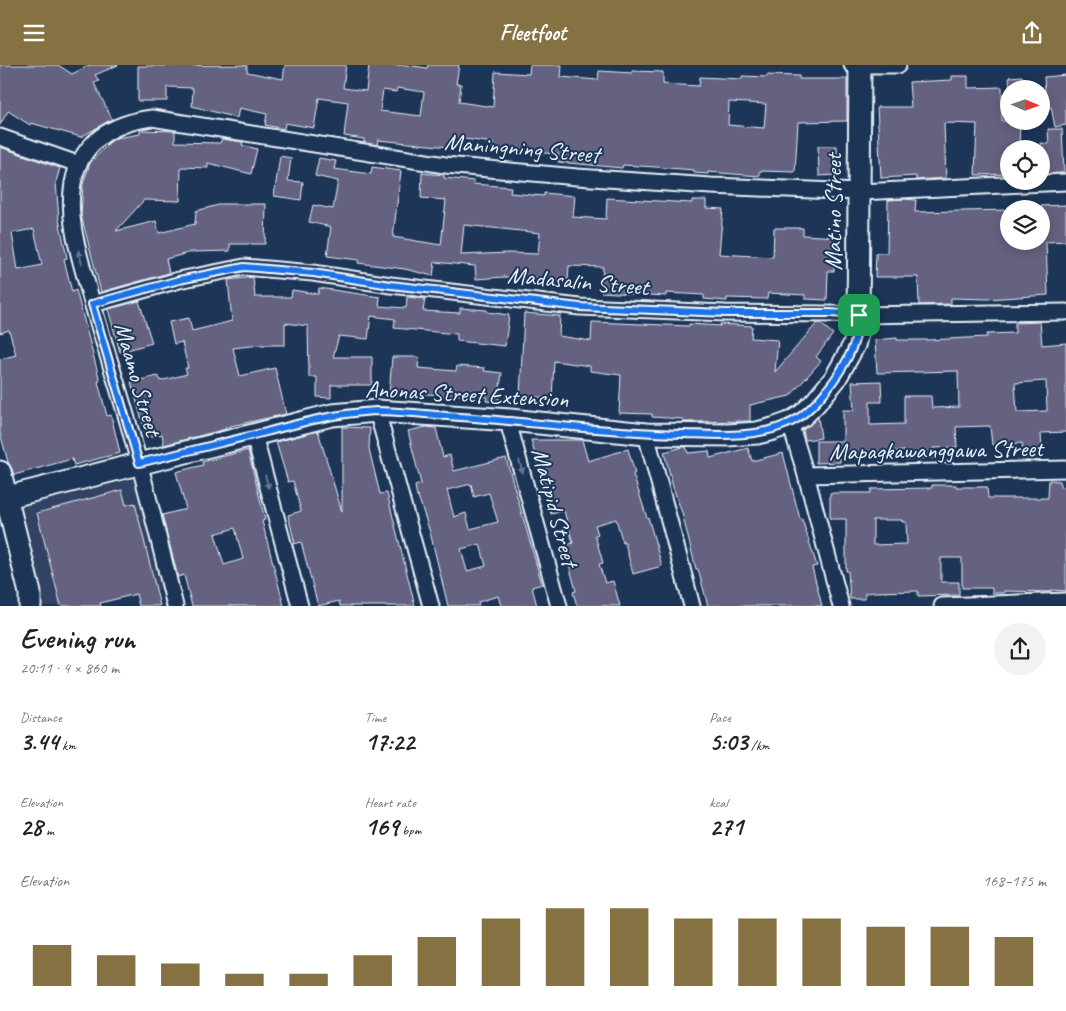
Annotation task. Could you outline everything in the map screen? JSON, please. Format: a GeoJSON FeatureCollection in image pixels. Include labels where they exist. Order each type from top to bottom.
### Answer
{"type":"FeatureCollection","features":[{"type":"Feature","properties":{"kind":"street"},"geometry":{"type":"LineString","coordinates":[[852,65],[898,65]]}},
{"type":"Feature","properties":{"kind":"street","name":"Matino Street"},"geometry":{"type":"LineString","coordinates":[[790,423],[802,415],[835,379],[854,345],[858,329],[860,65]]}},
{"type":"Feature","properties":{"kind":"street","name":"Maningning Street"},"geometry":{"type":"LineString","coordinates":[[78,164],[103,134],[118,125],[134,120],[152,118],[444,165],[577,177],[711,186],[860,192],[1066,183]]}},
{"type":"Feature","properties":{"kind":"street"},"geometry":{"type":"LineString","coordinates":[[0,137],[78,164]]}},
{"type":"Feature","properties":{"kind":"street","name":"Maamo Street"},"geometry":{"type":"LineString","coordinates":[[78,164],[73,183],[72,218],[75,239],[92,304],[139,463],[175,606]]}},
{"type":"Feature","properties":{"kind":"street","name":"Madasalin Street"},"geometry":{"type":"LineString","coordinates":[[92,304],[179,280],[244,267],[313,273],[391,285],[580,307],[726,313],[830,313],[859,315],[1066,312]]}},
{"type":"Feature","properties":{"kind":"street"},"geometry":{"type":"LineString","coordinates":[[377,411],[430,606]]}},
{"type":"Feature","properties":{"kind":"street","name":"Anonas Street Extension"},"geometry":{"type":"LineString","coordinates":[[4,498],[332,415],[377,411],[510,420],[646,434],[728,435],[765,431],[790,423]]}},
{"type":"Feature","properties":{"kind":"street","name":"Matipid Street"},"geometry":{"type":"LineString","coordinates":[[510,420],[510,429],[559,606]]}},
{"type":"Feature","properties":{"kind":"street"},"geometry":{"type":"LineString","coordinates":[[790,423],[841,606]]}},
{"type":"Feature","properties":{"kind":"street"},"geometry":{"type":"LineString","coordinates":[[646,434],[692,606]]}},
{"type":"Feature","properties":{"kind":"street"},"geometry":{"type":"LineString","coordinates":[[254,435],[300,606]]}},
{"type":"Feature","properties":{"kind":"street","name":"Mapagkawanggawa Street"},"geometry":{"type":"LineString","coordinates":[[806,475],[1066,469]]}},
{"type":"Feature","properties":{"kind":"street"},"geometry":{"type":"LineString","coordinates":[[0,472],[4,498],[30,593],[30,606]]}},
{"type":"Feature","properties":{"kind":"street"},"geometry":{"type":"LineString","coordinates":[[0,524],[19,597],[26,606]]}},
{"type":"Feature","properties":{"kind":"street"},"geometry":{"type":"LineString","coordinates":[[942,606],[1066,601]]}},
{"type":"Feature","properties":{"kind":"shaded area"},"geometry":{"type":"Polygon","coordinates":[[[134,479],[162,589],[90,606],[42,606],[16,507],[134,479]]]}},
{"type":"Feature","properties":{"kind":"building"},"geometry":{"type":"Polygon","coordinates":[[[0,65],[58,65],[72,74],[90,65],[118,65],[95,75],[99,81],[94,83],[112,119],[81,137],[31,123],[30,125],[8,111],[0,125],[0,65]]]}},
{"type":"Feature","properties":{"kind":"building"},"geometry":{"type":"Polygon","coordinates":[[[247,65],[247,72],[283,79],[285,65],[346,65],[343,88],[366,91],[369,65],[407,65],[427,68],[428,65],[459,65],[456,84],[461,84],[459,102],[493,107],[495,72],[529,74],[530,65],[562,65],[561,77],[598,80],[599,71],[663,72],[663,84],[699,86],[700,77],[742,79],[742,76],[767,77],[767,75],[799,76],[799,79],[847,79],[847,121],[798,122],[795,172],[760,171],[760,176],[708,172],[708,174],[694,173],[694,170],[623,165],[622,168],[558,162],[558,154],[492,149],[493,143],[451,137],[449,147],[378,140],[377,145],[364,143],[364,139],[344,136],[348,102],[319,98],[314,128],[285,123],[284,129],[265,125],[267,114],[239,108],[237,118],[192,106],[193,88],[167,87],[167,101],[138,101],[138,66],[247,65]],[[397,88],[396,92],[383,90],[380,111],[421,116],[424,92],[397,88]],[[729,102],[728,125],[764,128],[766,104],[729,102]]]}},
{"type":"Feature","properties":{"kind":"building"},"geometry":{"type":"Polygon","coordinates":[[[1066,75],[1066,125],[1055,127],[1050,107],[1050,80],[1044,80],[1044,77],[1066,75]]]}},
{"type":"Feature","properties":{"kind":"building"},"geometry":{"type":"Polygon","coordinates":[[[952,76],[968,76],[968,88],[1000,87],[1000,130],[1020,130],[1019,140],[1000,140],[1000,174],[975,175],[977,124],[944,123],[946,178],[916,180],[916,176],[881,178],[877,107],[911,107],[909,82],[952,80],[952,76]]]}},
{"type":"Feature","properties":{"kind":"building"},"geometry":{"type":"Polygon","coordinates":[[[1022,76],[1022,80],[1009,80],[1009,77],[1022,76]]]}},
{"type":"Feature","properties":{"kind":"building"},"geometry":{"type":"Polygon","coordinates":[[[1062,129],[1064,173],[1050,174],[1048,130],[1062,129]]]}},
{"type":"Feature","properties":{"kind":"building"},"geometry":{"type":"Polygon","coordinates":[[[140,130],[175,131],[175,142],[220,143],[222,139],[243,142],[242,145],[257,149],[251,174],[208,163],[208,168],[181,167],[180,201],[144,200],[116,231],[156,221],[159,233],[195,224],[196,211],[222,204],[266,204],[265,244],[230,244],[230,251],[192,252],[166,259],[169,273],[101,292],[81,215],[83,184],[90,163],[110,142],[116,138],[140,134],[140,130]]]}},
{"type":"Feature","properties":{"kind":"building"},"geometry":{"type":"Polygon","coordinates":[[[818,146],[837,146],[838,175],[819,176],[818,146]]]}},
{"type":"Feature","properties":{"kind":"building"},"geometry":{"type":"Polygon","coordinates":[[[0,147],[60,168],[56,182],[59,219],[67,258],[64,259],[72,292],[76,290],[100,381],[98,382],[107,416],[111,415],[120,453],[74,465],[72,459],[14,475],[8,462],[0,433],[0,359],[16,355],[9,330],[0,333],[0,147]],[[34,229],[12,233],[18,270],[42,265],[34,229]]]}},
{"type":"Feature","properties":{"kind":"building"},"geometry":{"type":"Polygon","coordinates":[[[280,156],[291,158],[288,181],[303,182],[301,200],[274,196],[280,156]]]}},
{"type":"Feature","properties":{"kind":"building"},"geometry":{"type":"Polygon","coordinates":[[[319,158],[336,161],[334,169],[371,174],[372,167],[401,171],[393,237],[441,245],[446,200],[421,198],[422,173],[444,175],[444,178],[474,181],[473,184],[511,187],[510,193],[544,196],[544,193],[575,196],[573,217],[606,219],[607,198],[692,203],[692,200],[706,200],[706,208],[723,209],[719,254],[773,257],[774,228],[803,228],[803,235],[838,237],[838,250],[834,249],[834,271],[828,271],[827,300],[805,299],[805,295],[768,293],[767,299],[727,298],[727,301],[704,299],[704,295],[666,293],[666,296],[601,292],[603,267],[569,266],[568,282],[536,280],[536,278],[504,277],[476,279],[475,266],[435,262],[433,276],[405,269],[358,263],[359,260],[327,256],[331,227],[309,222],[313,205],[333,209],[338,181],[315,176],[319,158]],[[464,225],[461,255],[538,254],[540,233],[464,225]]]}},
{"type":"Feature","properties":{"kind":"building"},"geometry":{"type":"Polygon","coordinates":[[[888,200],[916,200],[915,212],[1000,210],[1000,250],[1046,250],[1048,295],[987,299],[951,298],[951,304],[919,305],[918,277],[875,277],[876,253],[887,253],[888,200]]]}},
{"type":"Feature","properties":{"kind":"building"},"geometry":{"type":"Polygon","coordinates":[[[1066,205],[1066,241],[1050,242],[1050,206],[1066,205]]]}},
{"type":"Feature","properties":{"kind":"building"},"geometry":{"type":"Polygon","coordinates":[[[253,277],[255,297],[291,297],[292,290],[318,294],[319,288],[380,297],[379,306],[406,308],[407,297],[425,299],[423,311],[460,313],[460,308],[487,310],[487,312],[509,315],[505,346],[457,341],[457,334],[394,328],[395,319],[371,316],[368,339],[339,336],[333,357],[372,357],[372,385],[331,385],[331,398],[317,397],[317,377],[309,377],[308,326],[285,323],[285,345],[233,348],[240,376],[275,368],[286,414],[226,427],[226,429],[164,445],[162,434],[147,438],[131,382],[158,376],[160,381],[187,374],[185,368],[188,368],[182,342],[174,344],[169,322],[189,318],[192,331],[232,321],[228,280],[253,277]]]}},
{"type":"Feature","properties":{"kind":"building"},"geometry":{"type":"Polygon","coordinates":[[[139,301],[152,343],[120,352],[108,309],[139,301]]]}},
{"type":"Feature","properties":{"kind":"building"},"geometry":{"type":"Polygon","coordinates":[[[524,313],[560,316],[559,336],[591,341],[592,322],[689,326],[689,324],[720,326],[720,324],[752,326],[751,338],[778,340],[775,372],[817,323],[820,323],[833,334],[816,357],[821,361],[790,396],[750,405],[750,421],[683,422],[683,419],[652,417],[652,414],[619,413],[621,375],[590,371],[590,366],[554,361],[552,398],[520,396],[524,313]]]}},
{"type":"Feature","properties":{"kind":"building"},"geometry":{"type":"Polygon","coordinates":[[[1040,322],[1042,345],[1066,343],[1066,432],[1041,433],[1042,451],[1023,451],[1022,443],[992,445],[990,426],[956,427],[957,447],[933,448],[933,458],[905,459],[905,451],[870,452],[870,455],[840,455],[840,462],[816,463],[816,441],[843,441],[843,410],[854,410],[852,382],[881,381],[882,402],[870,402],[870,425],[904,424],[904,396],[931,396],[932,408],[959,407],[958,371],[877,373],[875,340],[987,337],[987,334],[1015,333],[1015,323],[1040,322]],[[1046,381],[1015,383],[1017,412],[1047,411],[1046,381]]]}},
{"type":"Feature","properties":{"kind":"building"},"geometry":{"type":"Polygon","coordinates":[[[392,357],[419,357],[418,368],[456,371],[457,366],[485,368],[484,371],[502,373],[498,402],[486,401],[487,397],[451,394],[451,396],[415,393],[415,395],[389,395],[392,357]]]}},
{"type":"Feature","properties":{"kind":"building"},"geometry":{"type":"Polygon","coordinates":[[[818,417],[821,438],[805,440],[803,430],[818,417]]]}},
{"type":"Feature","properties":{"kind":"building"},"geometry":{"type":"Polygon","coordinates":[[[342,427],[370,428],[369,449],[380,494],[387,493],[415,606],[340,606],[339,601],[318,606],[301,542],[295,544],[288,515],[301,511],[293,481],[288,482],[276,442],[318,431],[342,512],[342,427]]]}},
{"type":"Feature","properties":{"kind":"building"},"geometry":{"type":"Polygon","coordinates":[[[426,427],[436,428],[443,457],[450,455],[454,471],[506,458],[542,584],[532,587],[537,606],[501,606],[498,596],[478,602],[479,606],[448,606],[430,532],[417,497],[415,486],[421,484],[408,431],[426,427]],[[471,484],[447,490],[454,517],[466,513],[470,529],[498,522],[489,493],[474,497],[471,484]],[[480,544],[461,549],[467,571],[486,566],[480,544]]]}},
{"type":"Feature","properties":{"kind":"building"},"geometry":{"type":"Polygon","coordinates":[[[531,440],[582,440],[588,461],[628,449],[635,473],[633,474],[662,566],[633,574],[625,543],[623,543],[616,519],[595,525],[598,534],[595,535],[603,563],[599,564],[605,583],[613,581],[620,606],[577,606],[573,592],[576,591],[564,546],[573,543],[564,511],[551,514],[531,440]]]}},
{"type":"Feature","properties":{"kind":"building"},"geometry":{"type":"Polygon","coordinates":[[[686,447],[688,453],[709,451],[710,458],[748,448],[752,461],[783,453],[800,519],[802,519],[817,566],[812,567],[822,606],[708,606],[664,452],[686,447]]]}},
{"type":"Feature","properties":{"kind":"building"},"geometry":{"type":"Polygon","coordinates":[[[248,450],[265,520],[262,521],[284,606],[192,606],[184,575],[178,577],[162,515],[186,509],[176,472],[203,465],[202,462],[248,450]],[[235,528],[215,534],[224,565],[243,559],[235,528]]]}},
{"type":"Feature","properties":{"kind":"building"},"geometry":{"type":"Polygon","coordinates":[[[1049,480],[1060,481],[1060,487],[1066,487],[1066,591],[1004,591],[1004,593],[992,593],[992,588],[962,588],[962,558],[941,558],[941,582],[959,582],[959,595],[918,596],[918,591],[875,592],[865,593],[865,599],[850,599],[848,571],[846,571],[846,519],[830,519],[830,493],[871,493],[871,489],[932,488],[932,485],[956,485],[956,487],[987,487],[988,498],[1048,498],[1049,480]],[[873,520],[873,545],[907,544],[906,522],[902,522],[902,520],[873,520]]]}},
{"type":"Feature","properties":{"kind":"building"},"geometry":{"type":"Polygon","coordinates":[[[122,490],[126,505],[135,503],[160,606],[139,606],[136,594],[100,603],[101,606],[61,606],[37,513],[122,490]]]}},
{"type":"Feature","properties":{"kind":"route"},"geometry":{"type":"LineString","coordinates":[[244,267],[313,273],[391,285],[580,307],[726,313],[830,313],[859,315],[854,345],[828,389],[802,415],[790,423],[756,433],[728,435],[646,434],[510,420],[377,411],[332,415],[139,463],[92,304],[179,280],[244,267]]}}]}
